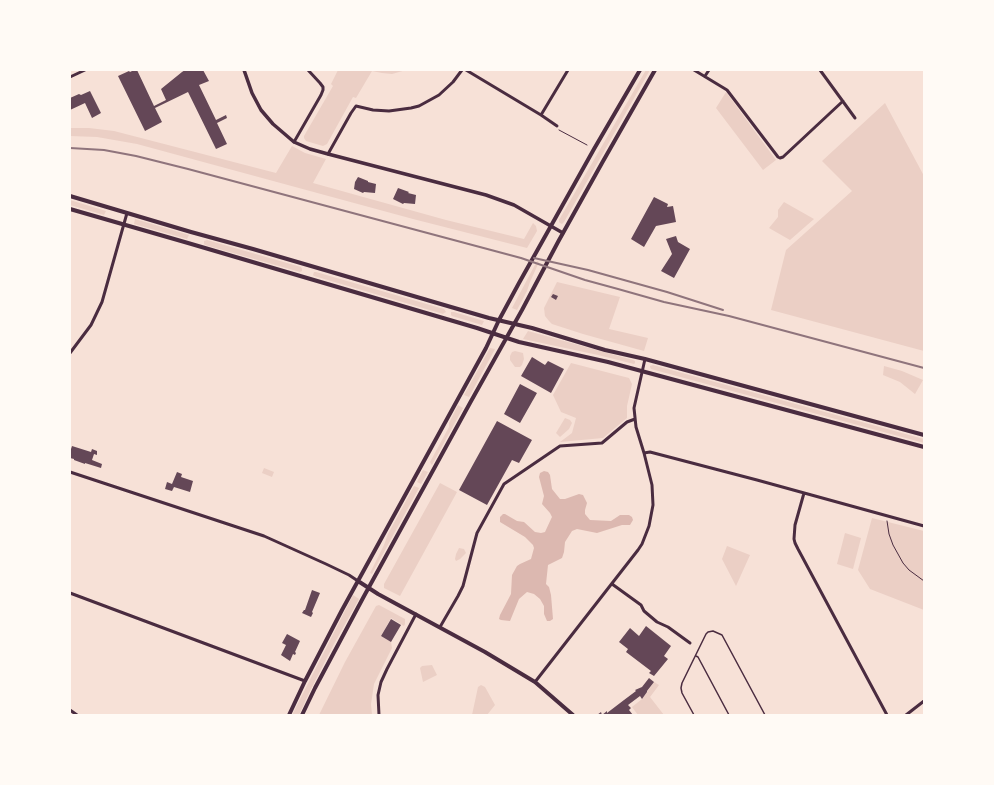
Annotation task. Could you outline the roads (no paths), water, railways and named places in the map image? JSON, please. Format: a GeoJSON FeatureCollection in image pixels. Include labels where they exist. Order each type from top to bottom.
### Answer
{"type":"FeatureCollection","features":[{"type":"Feature","properties":{"kind":"main road"},"geometry":{"type":"LineString","coordinates":[[289,715],[305,681],[358,581],[478,362],[537,250],[640,70]]}},
{"type":"Feature","properties":{"kind":"main road"},"geometry":{"type":"LineString","coordinates":[[302,715],[314,688],[552,253],[655,70]]}},
{"type":"Feature","properties":{"kind":"main road"},"geometry":{"type":"LineString","coordinates":[[70,196],[451,307],[532,328],[605,350],[645,359],[924,435]]}},
{"type":"Feature","properties":{"kind":"main road"},"geometry":{"type":"LineString","coordinates":[[70,210],[506,338],[608,362],[924,447]]}},
{"type":"Feature","properties":{"kind":"main road"},"geometry":{"type":"LineString","coordinates":[[358,581],[535,682],[573,715]]}},
{"type":"Feature","properties":{"kind":"street"},"geometry":{"type":"LineString","coordinates":[[70,77],[85,70]]}},
{"type":"Feature","properties":{"kind":"street"},"geometry":{"type":"LineString","coordinates":[[244,70],[252,92],[261,110],[276,127],[294,142],[310,149],[328,154],[486,195],[514,206],[563,233]]}},
{"type":"Feature","properties":{"kind":"street"},"geometry":{"type":"LineString","coordinates":[[294,142],[323,90],[320,83],[308,70]]}},
{"type":"Feature","properties":{"kind":"street"},"geometry":{"type":"LineString","coordinates":[[328,154],[351,112],[356,106],[373,110],[389,110],[419,106],[439,95],[453,82],[462,70]]}},
{"type":"Feature","properties":{"kind":"street"},"geometry":{"type":"LineString","coordinates":[[466,70],[557,126]]}},
{"type":"Feature","properties":{"kind":"street"},"geometry":{"type":"LineString","coordinates":[[541,115],[568,70]]}},
{"type":"Feature","properties":{"kind":"street"},"geometry":{"type":"LineString","coordinates":[[694,70],[727,90],[780,158],[783,157],[843,101]]}},
{"type":"Feature","properties":{"kind":"street"},"geometry":{"type":"LineString","coordinates":[[705,76],[708,70]]}},
{"type":"Feature","properties":{"kind":"street"},"geometry":{"type":"LineString","coordinates":[[820,70],[855,118]]}},
{"type":"Feature","properties":{"kind":"street"},"geometry":{"type":"LineString","coordinates":[[70,353],[91,324],[102,302],[127,213]]}},
{"type":"Feature","properties":{"kind":"street"},"geometry":{"type":"LineString","coordinates":[[535,682],[638,550],[649,526],[653,504],[652,485],[636,428],[634,408],[645,359]]}},
{"type":"Feature","properties":{"kind":"street"},"geometry":{"type":"LineString","coordinates":[[440,627],[463,586],[478,533],[504,484],[560,446],[602,443],[627,422],[635,419]]}},
{"type":"Feature","properties":{"kind":"street"},"geometry":{"type":"LineString","coordinates":[[644,453],[650,452],[924,526]]}},
{"type":"Feature","properties":{"kind":"street"},"geometry":{"type":"LineString","coordinates":[[70,472],[264,536],[326,564],[358,581]]}},
{"type":"Feature","properties":{"kind":"street"},"geometry":{"type":"LineString","coordinates":[[804,493],[795,525],[795,543],[888,715]]}},
{"type":"Feature","properties":{"kind":"street"},"geometry":{"type":"LineString","coordinates":[[612,584],[641,605],[644,611],[657,622],[668,627],[690,643]]}},
{"type":"Feature","properties":{"kind":"street"},"geometry":{"type":"LineString","coordinates":[[70,593],[305,681]]}},
{"type":"Feature","properties":{"kind":"street"},"geometry":{"type":"LineString","coordinates":[[379,715],[378,695],[381,682],[416,614]]}},
{"type":"Feature","properties":{"kind":"street"},"geometry":{"type":"LineString","coordinates":[[906,715],[924,701]]}},
{"type":"Feature","properties":{"kind":"street"},"geometry":{"type":"LineString","coordinates":[[70,710],[77,715]]}},
{"type":"Feature","properties":{"kind":"lane"},"geometry":{"type":"LineString","coordinates":[[694,715],[682,693],[682,682],[706,634],[713,631],[722,635],[765,715]]}},
{"type":"Feature","properties":{"kind":"lane"},"geometry":{"type":"LineString","coordinates":[[695,656],[698,657],[729,715]]}},
{"type":"Feature","properties":{"kind":"railway"},"geometry":{"type":"LineString","coordinates":[[70,148],[104,150],[136,156],[188,169],[521,258],[585,280],[664,302],[729,316],[924,368]]}},
{"type":"Feature","properties":{"kind":"railway"},"geometry":{"type":"LineString","coordinates":[[534,258],[588,270],[667,292],[723,310]]}}]}
